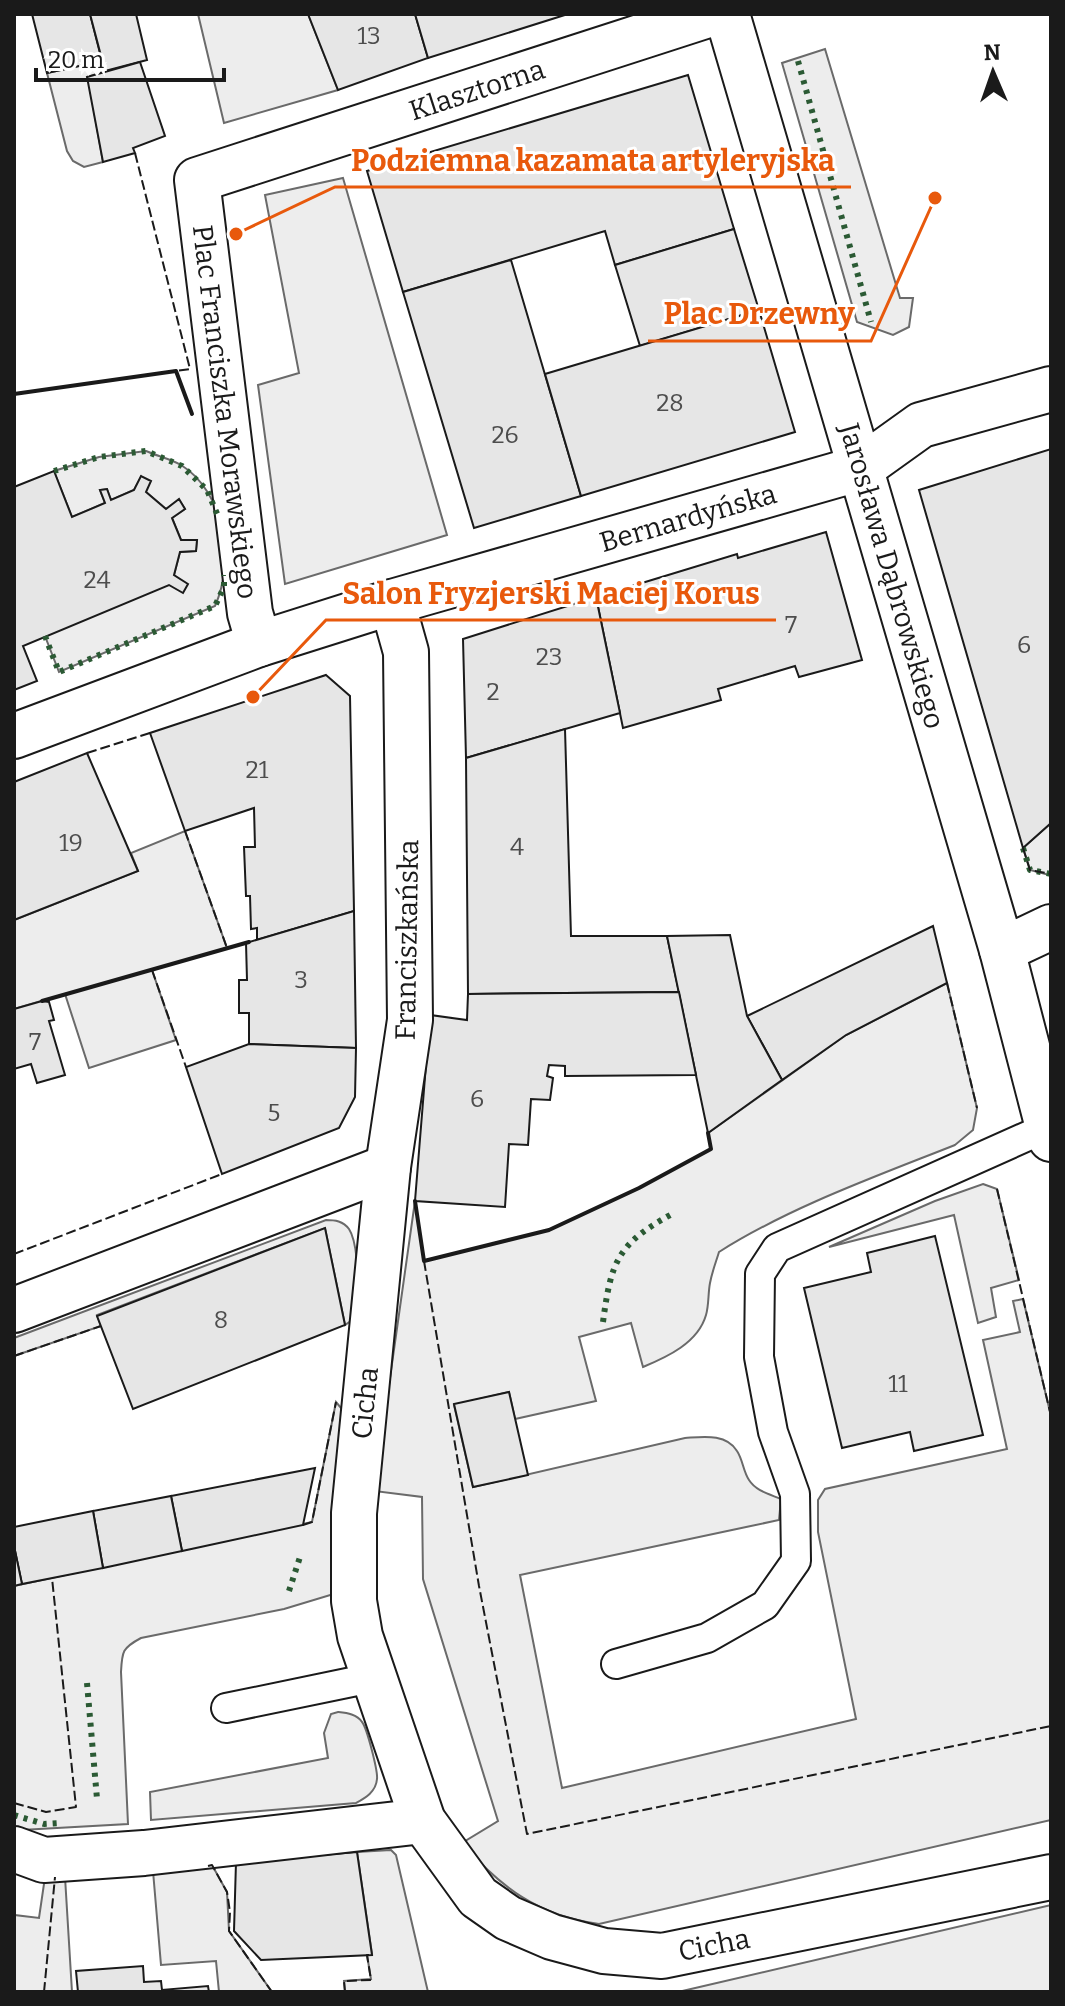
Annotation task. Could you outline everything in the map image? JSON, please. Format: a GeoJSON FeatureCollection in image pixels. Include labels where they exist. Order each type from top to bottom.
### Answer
{"type":"FeatureCollection","features":[{"type":"Feature","properties":{"kind":"street","name":"Klasztorna"},"geometry":{"type":"LineString","coordinates":[[197,180],[711,14]]}},
{"type":"Feature","properties":{"kind":"street","name":"Jarosława Dąbrowskiego"},"geometry":{"type":"LineString","coordinates":[[727,14],[1002,950],[1049,1133]]}},
{"type":"Feature","properties":{"kind":"street","name":"Plac Franciszka Morawskiego"},"geometry":{"type":"LineString","coordinates":[[197,180],[250,613],[259,644]]}},
{"type":"Feature","properties":{"kind":"street","name":"Bernardyńska"},"geometry":{"type":"LineString","coordinates":[[14,736],[259,644],[392,602],[861,468],[921,425],[1051,389]]}},
{"type":"Feature","properties":{"kind":"street","name":"Franciszkańska"},"geometry":{"type":"LineString","coordinates":[[388,1167],[410,1020],[406,652],[392,602]]}},
{"type":"Feature","properties":{"kind":"street"},"geometry":{"type":"LineString","coordinates":[[1002,950],[1051,927]]}},
{"type":"Feature","properties":{"kind":"street"},"geometry":{"type":"LineString","coordinates":[[14,1310],[388,1167]]}},
{"type":"Feature","properties":{"kind":"street","name":"Cicha"},"geometry":{"type":"LineString","coordinates":[[388,1167],[354,1513],[354,1601],[360,1636],[423,1821],[478,1897],[508,1918],[552,1937],[604,1951],[662,1956],[1051,1877]]}},
{"type":"Feature","properties":{"kind":"street"},"geometry":{"type":"LineString","coordinates":[[14,1849],[44,1860],[423,1821]]}},
{"type":"Feature","properties":{"kind":"lane"},"geometry":{"type":"LineString","coordinates":[[616,1664],[707,1638],[765,1605],[796,1561],[795,1494],[773,1432],[759,1357],[760,1274],[777,1248],[1049,1133]]}},
{"type":"Feature","properties":{"kind":"lane"},"geometry":{"type":"LineString","coordinates":[[226,1708],[376,1677]]}},
{"type":"Feature","properties":{"kind":"shaded area"},"geometry":{"type":"Polygon","coordinates":[[[198,14],[308,14],[338,90],[224,123],[198,14]]]}},
{"type":"Feature","properties":{"kind":"shaded area"},"geometry":{"type":"Polygon","coordinates":[[[825,49],[900,298],[913,298],[909,327],[893,335],[857,322],[782,63],[825,49]]]}},
{"type":"Feature","properties":{"kind":"shaded area"},"geometry":{"type":"Polygon","coordinates":[[[102,61],[105,71],[88,77],[103,162],[84,167],[73,161],[67,151],[47,73],[102,61]]]}},
{"type":"Feature","properties":{"kind":"shaded area"},"geometry":{"type":"Polygon","coordinates":[[[343,178],[447,535],[285,584],[258,385],[299,373],[265,195],[343,178]]]}},
{"type":"Feature","properties":{"kind":"shaded area"},"geometry":{"type":"Polygon","coordinates":[[[146,451],[181,465],[208,492],[222,529],[225,549],[221,588],[215,606],[59,672],[45,636],[174,575],[180,552],[196,551],[197,540],[181,540],[172,518],[185,509],[179,500],[166,509],[146,492],[141,477],[134,490],[111,500],[107,489],[100,490],[105,503],[72,517],[54,471],[99,457],[146,451]]]}},
{"type":"Feature","properties":{"kind":"shaded area"},"geometry":{"type":"Polygon","coordinates":[[[1051,823],[1049,875],[1030,870],[1023,848],[1051,823]]]}},
{"type":"Feature","properties":{"kind":"shaded area"},"geometry":{"type":"Polygon","coordinates":[[[185,831],[227,948],[152,970],[176,1040],[89,1068],[65,994],[14,1009],[14,920],[138,871],[131,853],[185,831]]]}},
{"type":"Feature","properties":{"kind":"shaded area"},"geometry":{"type":"Polygon","coordinates":[[[947,983],[977,1108],[973,1130],[955,1145],[804,1207],[719,1252],[702,1325],[689,1341],[662,1359],[643,1367],[631,1323],[579,1337],[596,1401],[515,1419],[509,1392],[454,1405],[473,1487],[685,1438],[706,1437],[732,1445],[752,1484],[781,1499],[779,1520],[520,1575],[562,1788],[856,1719],[818,1532],[818,1500],[825,1489],[1007,1449],[983,1340],[1020,1332],[1013,1301],[1023,1299],[1051,1416],[1051,1820],[599,1924],[540,1907],[491,1874],[462,1843],[498,1821],[423,1579],[422,1497],[374,1491],[415,1201],[424,1261],[549,1230],[639,1188],[711,1149],[708,1133],[846,1035],[947,983]]]}},
{"type":"Feature","properties":{"kind":"shaded area"},"geometry":{"type":"Polygon","coordinates":[[[983,1184],[997,1189],[1019,1280],[991,1288],[996,1317],[978,1323],[954,1215],[829,1247],[935,1201],[983,1184]]]}},
{"type":"Feature","properties":{"kind":"shaded area"},"geometry":{"type":"Polygon","coordinates":[[[326,1220],[347,1226],[355,1245],[359,1309],[355,1318],[345,1325],[325,1228],[97,1315],[101,1326],[14,1356],[14,1338],[326,1220]]]}},
{"type":"Feature","properties":{"kind":"shaded area"},"geometry":{"type":"Polygon","coordinates":[[[336,1402],[347,1415],[337,1593],[284,1609],[141,1638],[130,1645],[123,1655],[121,1672],[128,1824],[14,1828],[14,1586],[312,1522],[336,1402]]]}},
{"type":"Feature","properties":{"kind":"shaded area"},"geometry":{"type":"Polygon","coordinates":[[[348,1713],[362,1722],[377,1774],[375,1788],[356,1803],[151,1820],[150,1792],[328,1758],[324,1733],[331,1714],[348,1713]]]}},
{"type":"Feature","properties":{"kind":"shaded area"},"geometry":{"type":"Polygon","coordinates":[[[391,1850],[396,1855],[428,1992],[345,1992],[344,1981],[371,1979],[367,1955],[372,1954],[357,1852],[391,1850]]]}},
{"type":"Feature","properties":{"kind":"shaded area"},"geometry":{"type":"Polygon","coordinates":[[[212,1865],[227,1892],[229,1931],[272,1992],[219,1992],[216,1961],[161,1965],[153,1871],[212,1865]]]}},
{"type":"Feature","properties":{"kind":"shaded area"},"geometry":{"type":"Polygon","coordinates":[[[45,1877],[65,1877],[72,1992],[14,1992],[14,1915],[39,1918],[45,1877]]]}},
{"type":"Feature","properties":{"kind":"shaded area"},"geometry":{"type":"Polygon","coordinates":[[[1051,1905],[1051,1992],[678,1992],[1051,1905]]]}},
{"type":"Feature","properties":{"kind":"building"},"geometry":{"type":"Polygon","coordinates":[[[32,14],[90,14],[102,61],[47,73],[32,14]]]}},
{"type":"Feature","properties":{"kind":"building"},"geometry":{"type":"Polygon","coordinates":[[[90,14],[136,14],[147,60],[105,71],[90,14]]]}},
{"type":"Feature","properties":{"kind":"building"},"geometry":{"type":"Polygon","coordinates":[[[308,14],[415,14],[428,58],[338,90],[308,14]]]}},
{"type":"Feature","properties":{"kind":"building"},"geometry":{"type":"Polygon","coordinates":[[[415,14],[568,14],[428,58],[415,14]]]}},
{"type":"Feature","properties":{"kind":"building"},"geometry":{"type":"Polygon","coordinates":[[[140,62],[165,136],[133,148],[135,153],[103,162],[87,77],[140,62]]]}},
{"type":"Feature","properties":{"kind":"building"},"geometry":{"type":"Polygon","coordinates":[[[688,75],[734,229],[615,265],[605,231],[403,292],[367,171],[688,75]]]}},
{"type":"Feature","properties":{"kind":"building"},"geometry":{"type":"Polygon","coordinates":[[[734,229],[759,310],[640,346],[615,265],[734,229]]]}},
{"type":"Feature","properties":{"kind":"building"},"geometry":{"type":"Polygon","coordinates":[[[511,260],[581,496],[474,528],[403,292],[511,260]]]}},
{"type":"Feature","properties":{"kind":"building"},"geometry":{"type":"Polygon","coordinates":[[[759,310],[795,432],[581,496],[545,374],[759,310]]]}},
{"type":"Feature","properties":{"kind":"building"},"geometry":{"type":"Polygon","coordinates":[[[1051,449],[1051,823],[1023,848],[919,490],[1051,449]]]}},
{"type":"Feature","properties":{"kind":"building"},"geometry":{"type":"Polygon","coordinates":[[[54,471],[72,517],[105,503],[100,490],[107,489],[111,500],[134,490],[141,476],[151,481],[146,492],[166,509],[179,499],[185,509],[172,518],[181,540],[197,540],[196,551],[180,552],[174,575],[188,584],[183,593],[169,585],[23,646],[37,681],[14,690],[14,487],[54,471]]]}},
{"type":"Feature","properties":{"kind":"building"},"geometry":{"type":"Polygon","coordinates":[[[826,532],[862,660],[799,677],[795,666],[718,689],[721,700],[623,728],[596,597],[737,554],[738,558],[826,532]]]}},
{"type":"Feature","properties":{"kind":"building"},"geometry":{"type":"Polygon","coordinates":[[[596,597],[620,713],[466,758],[463,639],[596,597]]]}},
{"type":"Feature","properties":{"kind":"building"},"geometry":{"type":"Polygon","coordinates":[[[326,675],[350,696],[354,911],[257,940],[257,928],[251,929],[250,896],[246,896],[244,847],[255,847],[254,808],[185,831],[150,733],[326,675]]]}},
{"type":"Feature","properties":{"kind":"building"},"geometry":{"type":"Polygon","coordinates":[[[565,729],[571,936],[667,936],[679,992],[468,994],[466,758],[565,729]]]}},
{"type":"Feature","properties":{"kind":"building"},"geometry":{"type":"Polygon","coordinates":[[[87,753],[138,871],[14,920],[14,782],[87,753]]]}},
{"type":"Feature","properties":{"kind":"building"},"geometry":{"type":"Polygon","coordinates":[[[354,911],[356,1048],[249,1044],[249,1013],[239,1013],[239,980],[247,980],[246,943],[354,911]]]}},
{"type":"Feature","properties":{"kind":"building"},"geometry":{"type":"Polygon","coordinates":[[[933,926],[947,983],[846,1035],[782,1080],[747,1016],[933,926]]]}},
{"type":"Feature","properties":{"kind":"building"},"geometry":{"type":"Polygon","coordinates":[[[730,935],[747,1016],[782,1080],[708,1133],[667,936],[730,935]]]}},
{"type":"Feature","properties":{"kind":"building"},"geometry":{"type":"Polygon","coordinates":[[[679,992],[696,1075],[565,1076],[565,1066],[549,1065],[547,1076],[553,1078],[550,1100],[531,1099],[528,1145],[509,1144],[505,1207],[415,1201],[430,1015],[467,1020],[468,994],[679,992]]]}},
{"type":"Feature","properties":{"kind":"building"},"geometry":{"type":"Polygon","coordinates":[[[49,1002],[54,1020],[49,1021],[65,1075],[37,1083],[31,1064],[14,1069],[14,1009],[49,1002]]]}},
{"type":"Feature","properties":{"kind":"building"},"geometry":{"type":"Polygon","coordinates":[[[249,1044],[356,1048],[355,1097],[339,1128],[222,1174],[186,1067],[249,1044]]]}},
{"type":"Feature","properties":{"kind":"building"},"geometry":{"type":"Polygon","coordinates":[[[325,1228],[345,1325],[133,1409],[97,1316],[325,1228]]]}},
{"type":"Feature","properties":{"kind":"building"},"geometry":{"type":"Polygon","coordinates":[[[935,1236],[983,1435],[914,1451],[910,1432],[842,1448],[804,1288],[871,1272],[867,1253],[935,1236]]]}},
{"type":"Feature","properties":{"kind":"building"},"geometry":{"type":"Polygon","coordinates":[[[509,1392],[528,1475],[473,1487],[454,1404],[509,1392]]]}},
{"type":"Feature","properties":{"kind":"building"},"geometry":{"type":"Polygon","coordinates":[[[315,1468],[303,1525],[182,1551],[171,1496],[315,1468]]]}},
{"type":"Feature","properties":{"kind":"building"},"geometry":{"type":"Polygon","coordinates":[[[171,1496],[182,1551],[103,1568],[93,1511],[171,1496]]]}},
{"type":"Feature","properties":{"kind":"building"},"geometry":{"type":"Polygon","coordinates":[[[93,1511],[103,1568],[22,1584],[14,1546],[14,1527],[93,1511]]]}},
{"type":"Feature","properties":{"kind":"building"},"geometry":{"type":"Polygon","coordinates":[[[14,1546],[22,1584],[14,1586],[14,1546]]]}},
{"type":"Feature","properties":{"kind":"building"},"geometry":{"type":"Polygon","coordinates":[[[357,1852],[372,1955],[261,1960],[234,1931],[236,1862],[357,1852]]]}},
{"type":"Feature","properties":{"kind":"building"},"geometry":{"type":"Polygon","coordinates":[[[143,1966],[144,1982],[161,1981],[162,1990],[208,1986],[209,1992],[78,1992],[76,1971],[143,1966]]]}},
{"type":"Feature","properties":{"kind":"hedge"},"geometry":{"type":"LineString","coordinates":[[798,61],[871,322]]}},
{"type":"Feature","properties":{"kind":"hedge"},"geometry":{"type":"LineString","coordinates":[[54,471],[99,457],[146,451],[182,466],[207,490],[218,516]]}},
{"type":"Feature","properties":{"kind":"hedge"},"geometry":{"type":"LineString","coordinates":[[45,636],[59,672],[215,606],[224,587],[224,575]]}},
{"type":"Feature","properties":{"kind":"hedge"},"geometry":{"type":"LineString","coordinates":[[1023,848],[1030,870],[1051,874]]}},
{"type":"Feature","properties":{"kind":"hedge"},"geometry":{"type":"LineString","coordinates":[[603,1322],[609,1284],[620,1257],[639,1235],[672,1214]]}},
{"type":"Feature","properties":{"kind":"hedge"},"geometry":{"type":"LineString","coordinates":[[289,1591],[300,1557]]}},
{"type":"Feature","properties":{"kind":"hedge"},"geometry":{"type":"LineString","coordinates":[[87,1683],[97,1799]]}},
{"type":"Feature","properties":{"kind":"hedge"},"geometry":{"type":"LineString","coordinates":[[14,1815],[44,1824],[60,1823]]}},
{"type":"Feature","properties":{"kind":"fence"},"geometry":{"type":"LineString","coordinates":[[135,153],[190,369],[176,371]]}},
{"type":"Feature","properties":{"kind":"fence"},"geometry":{"type":"LineString","coordinates":[[87,753],[150,733]]}},
{"type":"Feature","properties":{"kind":"fence"},"geometry":{"type":"LineString","coordinates":[[185,831],[227,948]]}},
{"type":"Feature","properties":{"kind":"fence"},"geometry":{"type":"LineString","coordinates":[[1023,848],[1030,870],[1051,874]]}},
{"type":"Feature","properties":{"kind":"fence"},"geometry":{"type":"LineString","coordinates":[[152,970],[186,1067]]}},
{"type":"Feature","properties":{"kind":"fence"},"geometry":{"type":"LineString","coordinates":[[947,983],[977,1108]]}},
{"type":"Feature","properties":{"kind":"fence"},"geometry":{"type":"LineString","coordinates":[[14,1254],[222,1174]]}},
{"type":"Feature","properties":{"kind":"fence"},"geometry":{"type":"LineString","coordinates":[[997,1189],[1051,1416]]}},
{"type":"Feature","properties":{"kind":"fence"},"geometry":{"type":"LineString","coordinates":[[424,1261],[479,1586],[527,1834],[1051,1726]]}},
{"type":"Feature","properties":{"kind":"fence"},"geometry":{"type":"LineString","coordinates":[[14,1356],[101,1326]]}},
{"type":"Feature","properties":{"kind":"fence"},"geometry":{"type":"LineString","coordinates":[[303,1525],[312,1522],[336,1402]]}},
{"type":"Feature","properties":{"kind":"fence"},"geometry":{"type":"LineString","coordinates":[[14,1803],[46,1812],[76,1807],[52,1578]]}},
{"type":"Feature","properties":{"kind":"fence"},"geometry":{"type":"LineString","coordinates":[[208,1866],[212,1865],[227,1892],[229,1931],[272,1992]]}},
{"type":"Feature","properties":{"kind":"fence"},"geometry":{"type":"LineString","coordinates":[[44,1992],[55,1877]]}},
{"type":"Feature","properties":{"kind":"fence"},"geometry":{"type":"LineString","coordinates":[[345,1992],[344,1981],[371,1980],[369,1955]]}},
{"type":"Feature","properties":{"kind":"wall"},"geometry":{"type":"LineString","coordinates":[[14,394],[176,371],[192,414]]}},
{"type":"Feature","properties":{"kind":"wall"},"geometry":{"type":"LineString","coordinates":[[42,1001],[249,942]]}},
{"type":"Feature","properties":{"kind":"wall"},"geometry":{"type":"LineString","coordinates":[[415,1201],[424,1261],[549,1230],[639,1188],[711,1149],[708,1133]]}},
{"type":"Feature","properties":{"kind":"place","name":"Plac Drzewny"},"geometry":{"type":"Point","coordinates":[935,198]}},
{"type":"Feature","properties":{"kind":"place","name":"Podziemna kazamata artyleryjska"},"geometry":{"type":"Point","coordinates":[236,234]}},
{"type":"Feature","properties":{"kind":"place","name":"Salon Fryzjerski Maciej Korus"},"geometry":{"type":"Point","coordinates":[253,697]}}]}
